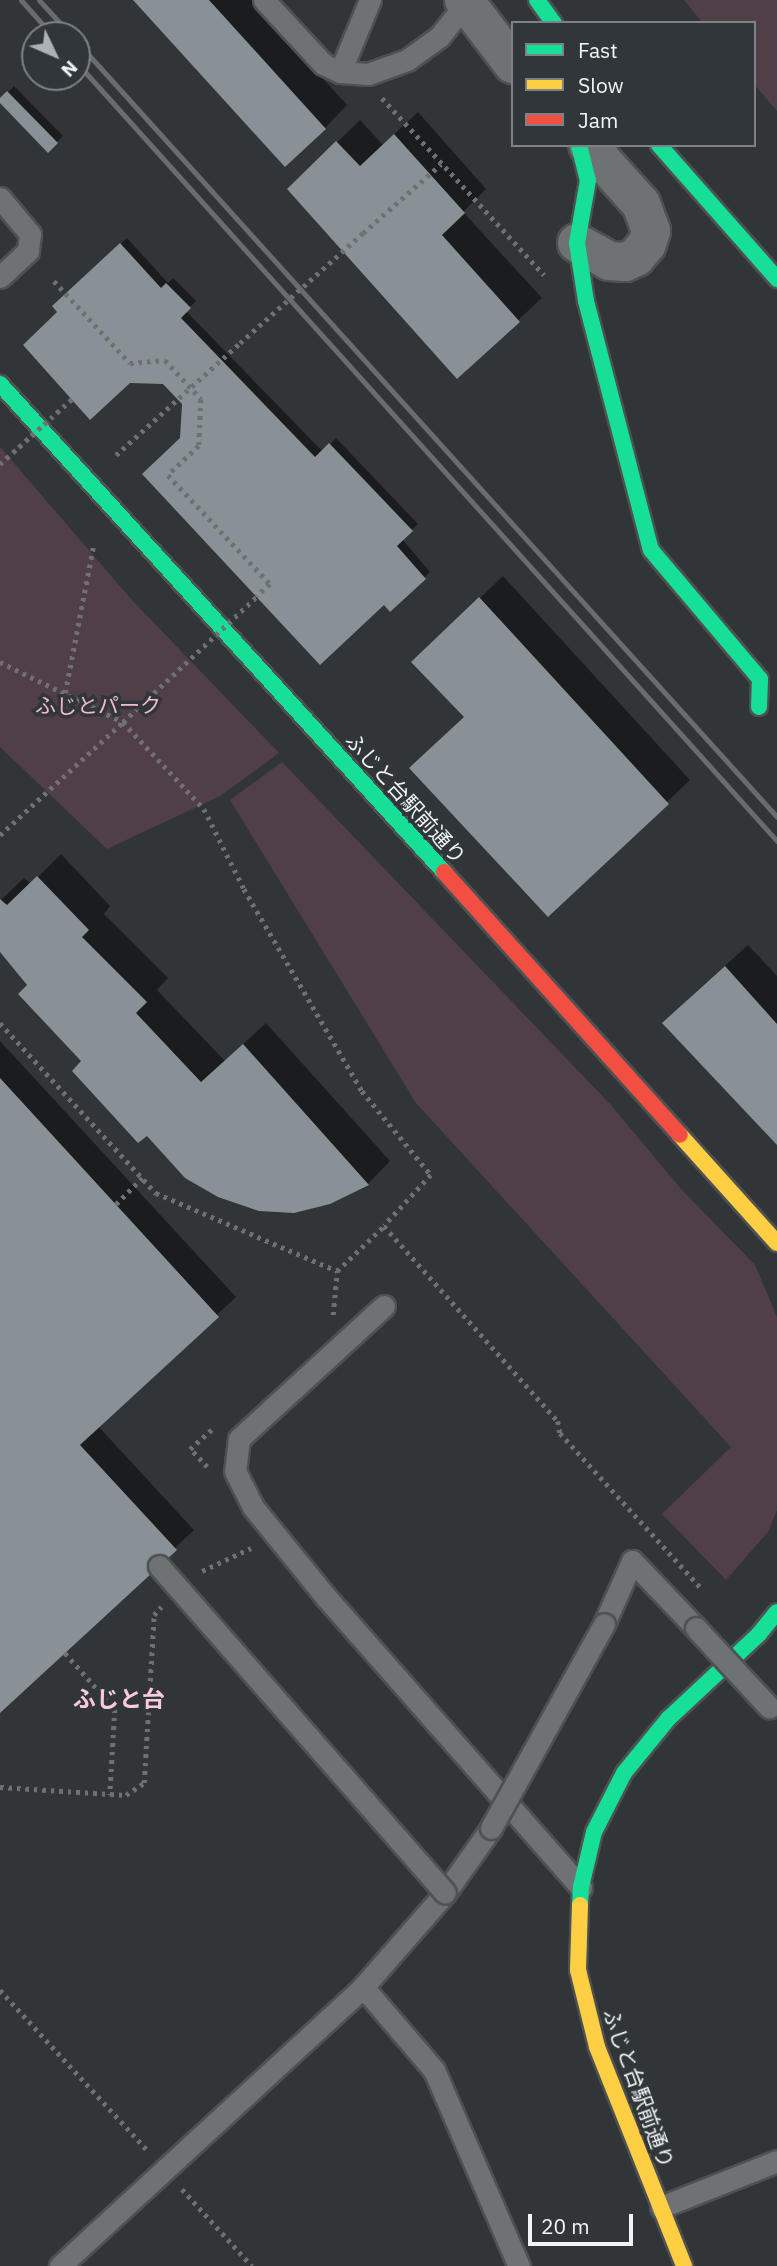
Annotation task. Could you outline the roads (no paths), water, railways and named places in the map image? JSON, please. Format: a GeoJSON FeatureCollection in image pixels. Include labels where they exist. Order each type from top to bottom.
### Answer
{"type":"FeatureCollection","features":[{"type":"Feature","properties":{"kind":"street"},"geometry":{"type":"LineString","coordinates":[[537,0],[553,21]]}},
{"type":"Feature","properties":{"kind":"street"},"geometry":{"type":"LineString","coordinates":[[465,1],[511,61]]}},
{"type":"Feature","properties":{"kind":"street"},"geometry":{"type":"LineString","coordinates":[[580,147],[588,180],[577,243],[604,375],[651,550],[760,679],[758,707]]}},
{"type":"Feature","properties":{"kind":"street"},"geometry":{"type":"LineString","coordinates":[[577,243],[609,261],[625,262],[636,257],[648,244],[651,231],[641,204],[589,147]]}},
{"type":"Feature","properties":{"kind":"street"},"geometry":{"type":"LineString","coordinates":[[661,147],[777,279]]}},
{"type":"Feature","properties":{"kind":"street","name":"ふじと台駅前通り"},"geometry":{"type":"LineString","coordinates":[[0,384],[308,721],[777,1243]]}},
{"type":"Feature","properties":{"kind":"street","name":"ふじと台駅前通り"},"geometry":{"type":"LineString","coordinates":[[684,2266],[597,2047],[578,1970],[581,1887],[594,1832],[624,1773],[668,1719],[759,1634],[777,1612]]}},
{"type":"Feature","properties":{"kind":"lane"},"geometry":{"type":"LineString","coordinates":[[264,0],[323,64],[340,72],[368,74],[407,60],[440,36],[465,1]]}},
{"type":"Feature","properties":{"kind":"lane"},"geometry":{"type":"LineString","coordinates":[[340,72],[370,0]]}},
{"type":"Feature","properties":{"kind":"lane"},"geometry":{"type":"LineString","coordinates":[[0,198],[30,234],[28,251],[0,277]]}},
{"type":"Feature","properties":{"kind":"lane"},"geometry":{"type":"LineString","coordinates":[[384,1306],[239,1439],[235,1471],[253,1507],[325,1596],[581,1887]]}},
{"type":"Feature","properties":{"kind":"lane"},"geometry":{"type":"LineString","coordinates":[[60,2266],[363,1987],[445,1893],[491,1828],[604,1624],[632,1561],[773,1712]]}},
{"type":"Feature","properties":{"kind":"lane"},"geometry":{"type":"LineString","coordinates":[[159,1566],[445,1893]]}},
{"type":"Feature","properties":{"kind":"lane"},"geometry":{"type":"LineString","coordinates":[[363,1987],[434,2070],[519,2266]]}},
{"type":"Feature","properties":{"kind":"lane"},"geometry":{"type":"LineString","coordinates":[[661,2207],[777,2161]]}},
{"type":"Feature","properties":{"kind":"railway"},"geometry":{"type":"LineString","coordinates":[[21,0],[40,21]]}},
{"type":"Feature","properties":{"kind":"railway"},"geometry":{"type":"LineString","coordinates":[[39,0],[58,21]]}},
{"type":"Feature","properties":{"kind":"railway"},"geometry":{"type":"LineString","coordinates":[[91,58],[777,817]]}},
{"type":"Feature","properties":{"kind":"railway"},"geometry":{"type":"LineString","coordinates":[[91,79],[777,841]]}},
{"type":"Feature","properties":{"kind":"district","name":"ふじと台"},"geometry":{"type":"Point","coordinates":[119,1698]}},
{"type":"Feature","properties":{"kind":"park label","name":"ふじとパーク"},"geometry":{"type":"Point","coordinates":[98,705]}}]}
